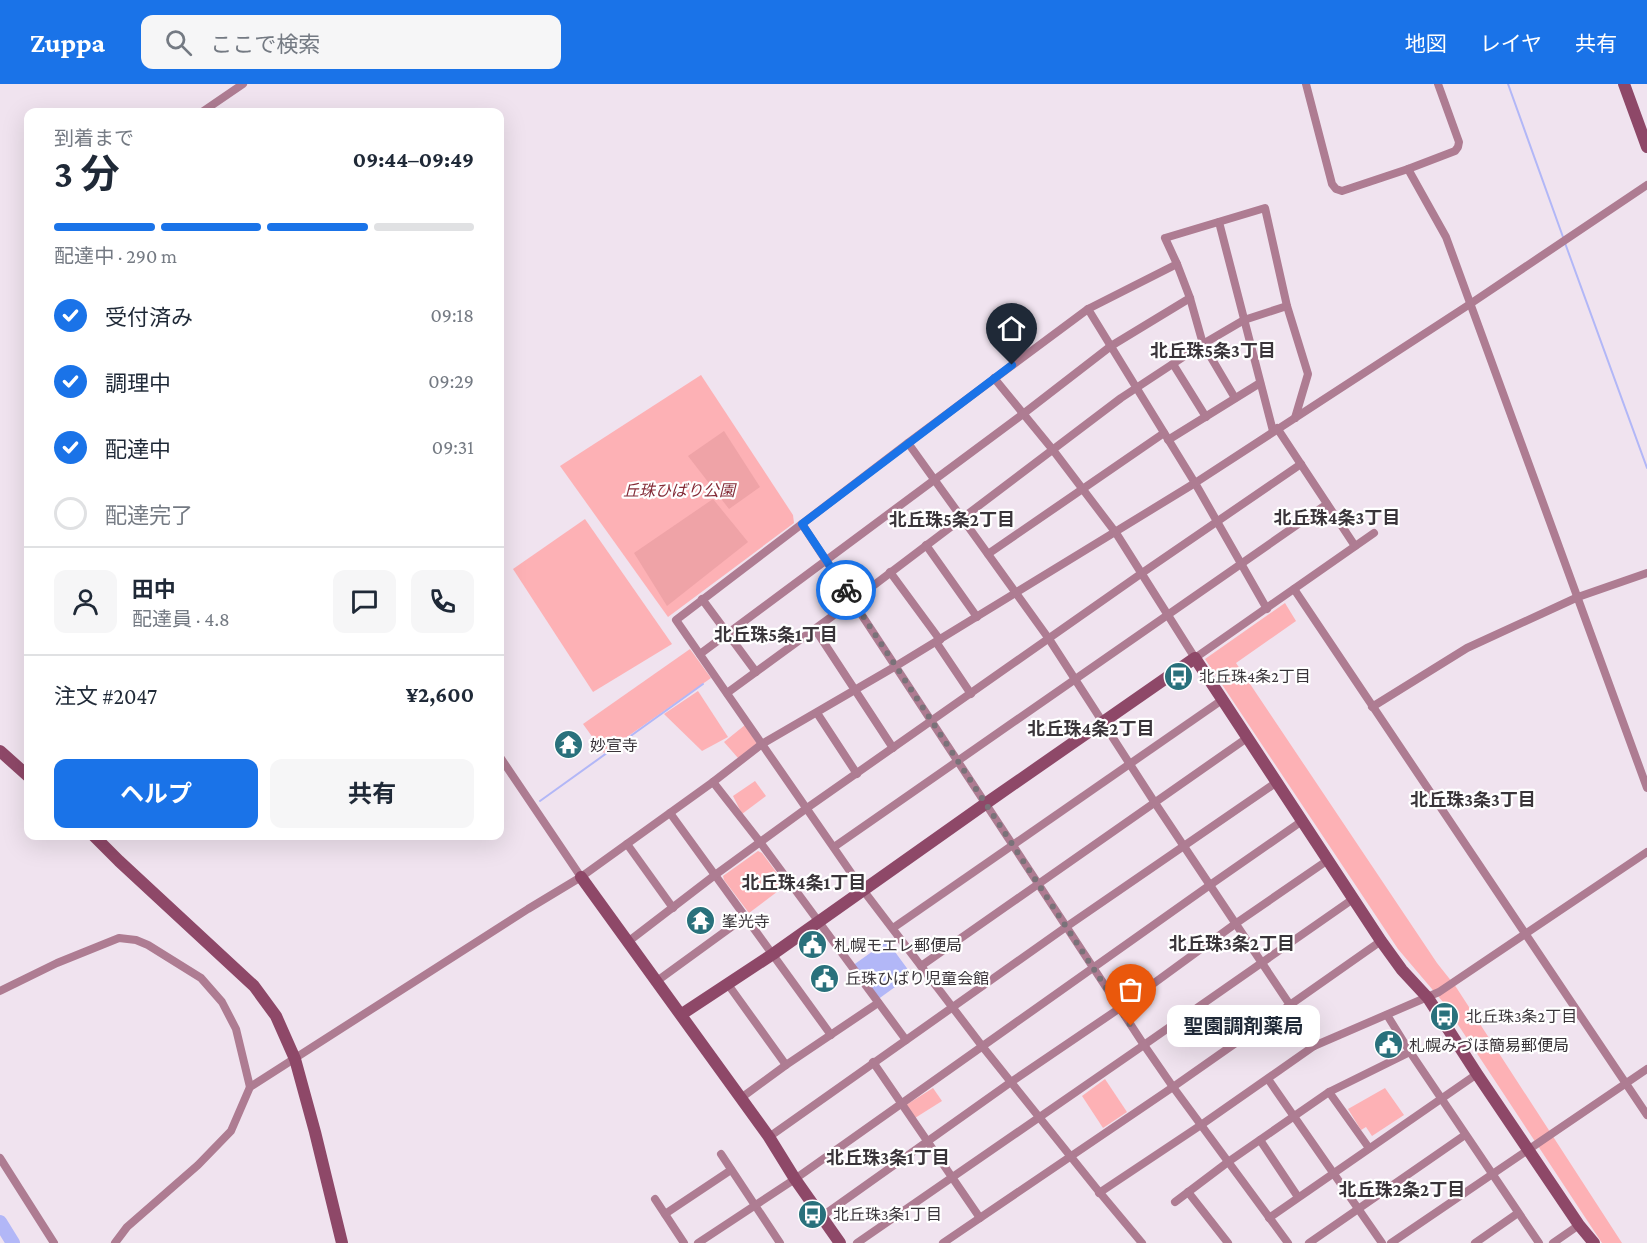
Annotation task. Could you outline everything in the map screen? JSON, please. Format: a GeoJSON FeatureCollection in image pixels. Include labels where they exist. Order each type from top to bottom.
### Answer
{"type":"FeatureCollection","features":[{"type":"Feature","properties":{"kind":"street"},"geometry":{"type":"LineString","coordinates":[[208,108],[243,84]]}},
{"type":"Feature","properties":{"kind":"street"},"geometry":{"type":"LineString","coordinates":[[1306,84],[1332,183],[1336,189],[1342,191],[1455,151],[1458,142],[1438,84]]}},
{"type":"Feature","properties":{"kind":"street"},"geometry":{"type":"LineString","coordinates":[[1624,84],[1644,129],[1647,147]]}},
{"type":"Feature","properties":{"kind":"street"},"geometry":{"type":"LineString","coordinates":[[1408,169],[1446,237],[1647,788]]}},
{"type":"Feature","properties":{"kind":"street"},"geometry":{"type":"LineString","coordinates":[[115,1243],[127,1227],[198,1165],[231,1131],[250,1087],[581,877],[762,744],[856,691],[1195,483],[1470,304],[1647,185]]}},
{"type":"Feature","properties":{"kind":"street"},"geometry":{"type":"LineString","coordinates":[[1235,398],[1203,344],[1190,298],[1165,238],[1265,208],[1287,306],[1308,374],[1295,418]]}},
{"type":"Feature","properties":{"kind":"street"},"geometry":{"type":"LineString","coordinates":[[1219,222],[1260,383],[1275,429],[1355,546]]}},
{"type":"Feature","properties":{"kind":"street"},"geometry":{"type":"LineString","coordinates":[[1142,1243],[982,1046],[863,890],[676,620],[1088,309],[1177,264]]}},
{"type":"Feature","properties":{"kind":"street"},"geometry":{"type":"LineString","coordinates":[[700,654],[1111,346],[1190,298]]}},
{"type":"Feature","properties":{"kind":"street"},"geometry":{"type":"LineString","coordinates":[[727,693],[1136,388],[1244,320],[1287,306]]}},
{"type":"Feature","properties":{"kind":"street"},"geometry":{"type":"LineString","coordinates":[[1088,309],[1195,483],[1266,609]]}},
{"type":"Feature","properties":{"kind":"street"},"geometry":{"type":"LineString","coordinates":[[1173,364],[1206,417]]}},
{"type":"Feature","properties":{"kind":"street"},"geometry":{"type":"LineString","coordinates":[[994,378],[1116,532],[1222,700],[1380,941],[1402,970],[1428,998],[1477,1074],[1594,1243]]}},
{"type":"Feature","properties":{"kind":"street"},"geometry":{"type":"LineString","coordinates":[[988,554],[1166,436],[1206,417],[1260,383]]}},
{"type":"Feature","properties":{"kind":"street"},"geometry":{"type":"LineString","coordinates":[[908,443],[1048,639],[1290,1005],[1314,1046]]}},
{"type":"Feature","properties":{"kind":"street"},"geometry":{"type":"LineString","coordinates":[[628,941],[807,808],[1142,573],[1301,465]]}},
{"type":"Feature","properties":{"kind":"street"},"geometry":{"type":"LineString","coordinates":[[834,847],[1327,504]]}},
{"type":"Feature","properties":{"kind":"street"},"geometry":{"type":"LineString","coordinates":[[802,524],[1144,1045],[1288,1243]]}},
{"type":"Feature","properties":{"kind":"street"},"geometry":{"type":"LineString","coordinates":[[682,1014],[773,954],[1374,533]]}},
{"type":"Feature","properties":{"kind":"street"},"geometry":{"type":"LineString","coordinates":[[926,545],[977,617]]}},
{"type":"Feature","properties":{"kind":"street"},"geometry":{"type":"LineString","coordinates":[[891,572],[971,694]]}},
{"type":"Feature","properties":{"kind":"street"},"geometry":{"type":"LineString","coordinates":[[1372,707],[1467,648],[1578,597],[1647,573]]}},
{"type":"Feature","properties":{"kind":"street"},"geometry":{"type":"LineString","coordinates":[[1294,589],[1647,1115]]}},
{"type":"Feature","properties":{"kind":"street"},"geometry":{"type":"LineString","coordinates":[[702,599],[756,672]]}},
{"type":"Feature","properties":{"kind":"street"},"geometry":{"type":"LineString","coordinates":[[815,629],[893,748]]}},
{"type":"Feature","properties":{"kind":"street"},"geometry":{"type":"LineString","coordinates":[[893,928],[1222,700]]}},
{"type":"Feature","properties":{"kind":"street"},"geometry":{"type":"LineString","coordinates":[[817,713],[857,774]]}},
{"type":"Feature","properties":{"kind":"street"},"geometry":{"type":"LineString","coordinates":[[921,966],[1247,738]]}},
{"type":"Feature","properties":{"kind":"street"},"geometry":{"type":"LineString","coordinates":[[0,750],[24,772]]}},
{"type":"Feature","properties":{"kind":"street"},"geometry":{"type":"LineString","coordinates":[[504,763],[581,877],[769,1137],[840,1243]]}},
{"type":"Feature","properties":{"kind":"street"},"geometry":{"type":"LineString","coordinates":[[713,782],[906,1040]]}},
{"type":"Feature","properties":{"kind":"street"},"geometry":{"type":"LineString","coordinates":[[769,1137],[1276,782]]}},
{"type":"Feature","properties":{"kind":"street"},"geometry":{"type":"LineString","coordinates":[[670,813],[831,1035]]}},
{"type":"Feature","properties":{"kind":"street"},"geometry":{"type":"LineString","coordinates":[[698,1243],[795,1179],[1302,821]]}},
{"type":"Feature","properties":{"kind":"street"},"geometry":{"type":"LineString","coordinates":[[98,840],[254,986],[276,1016],[295,1059],[342,1243]]}},
{"type":"Feature","properties":{"kind":"street"},"geometry":{"type":"LineString","coordinates":[[627,844],[672,908]]}},
{"type":"Feature","properties":{"kind":"street"},"geometry":{"type":"LineString","coordinates":[[1100,1193],[1314,1046],[1439,992],[1647,852]]}},
{"type":"Feature","properties":{"kind":"street"},"geometry":{"type":"LineString","coordinates":[[821,1217],[1328,860]]}},
{"type":"Feature","properties":{"kind":"street"},"geometry":{"type":"LineString","coordinates":[[857,1243],[1353,899]]}},
{"type":"Feature","properties":{"kind":"street"},"geometry":{"type":"LineString","coordinates":[[657,981],[745,917]]}},
{"type":"Feature","properties":{"kind":"street"},"geometry":{"type":"LineString","coordinates":[[0,992],[57,963],[119,938],[136,940],[201,978],[222,1002],[236,1029],[250,1087]]}},
{"type":"Feature","properties":{"kind":"street"},"geometry":{"type":"LineString","coordinates":[[943,1243],[1173,1087],[1380,941]]}},
{"type":"Feature","properties":{"kind":"street"},"geometry":{"type":"LineString","coordinates":[[727,983],[786,1065]]}},
{"type":"Feature","properties":{"kind":"street"},"geometry":{"type":"LineString","coordinates":[[741,1098],[878,1003]]}},
{"type":"Feature","properties":{"kind":"street"},"geometry":{"type":"LineString","coordinates":[[1387,1015],[1539,1243]]}},
{"type":"Feature","properties":{"kind":"street"},"geometry":{"type":"LineString","coordinates":[[1175,1202],[1329,1092],[1410,1052]]}},
{"type":"Feature","properties":{"kind":"street"},"geometry":{"type":"LineString","coordinates":[[873,1062],[980,1218]]}},
{"type":"Feature","properties":{"kind":"street"},"geometry":{"type":"LineString","coordinates":[[1391,1243],[1647,1069]]}},
{"type":"Feature","properties":{"kind":"street"},"geometry":{"type":"LineString","coordinates":[[1269,1218],[1477,1074]]}},
{"type":"Feature","properties":{"kind":"street"},"geometry":{"type":"LineString","coordinates":[[1268,1078],[1382,1243]]}},
{"type":"Feature","properties":{"kind":"street"},"geometry":{"type":"LineString","coordinates":[[1329,1092],[1369,1148]]}},
{"type":"Feature","properties":{"kind":"street"},"geometry":{"type":"LineString","coordinates":[[1309,1243],[1465,1135]]}},
{"type":"Feature","properties":{"kind":"street"},"geometry":{"type":"LineString","coordinates":[[1260,1140],[1298,1197]]}},
{"type":"Feature","properties":{"kind":"street"},"geometry":{"type":"LineString","coordinates":[[721,1154],[778,1242]]}},
{"type":"Feature","properties":{"kind":"street"},"geometry":{"type":"LineString","coordinates":[[0,1158],[54,1243]]}},
{"type":"Feature","properties":{"kind":"street"},"geometry":{"type":"LineString","coordinates":[[665,1214],[731,1170]]}},
{"type":"Feature","properties":{"kind":"street"},"geometry":{"type":"LineString","coordinates":[[1188,1192],[1228,1243]]}},
{"type":"Feature","properties":{"kind":"street"},"geometry":{"type":"LineString","coordinates":[[655,1199],[684,1243]]}},
{"type":"Feature","properties":{"kind":"street"},"geometry":{"type":"LineString","coordinates":[[1475,1243],[1518,1213]]}},
{"type":"Feature","properties":{"kind":"street"},"geometry":{"type":"LineString","coordinates":[[1553,1243],[1580,1225]]}},
{"type":"Feature","properties":{"kind":"green space","name":"丘珠ひばり公園"},"geometry":{"type":"Polygon","coordinates":[[[701,375],[793,515],[794,523],[668,617],[560,466],[701,375]]]}},
{"type":"Feature","properties":{"kind":"green space"},"geometry":{"type":"Polygon","coordinates":[[[585,519],[672,644],[593,692],[513,569],[585,519]]]}},
{"type":"Feature","properties":{"kind":"green space"},"geometry":{"type":"Polygon","coordinates":[[[1285,603],[1296,621],[1236,663],[1437,963],[1456,987],[1622,1243],[1602,1243],[1443,1002],[1398,949],[1205,659],[1285,603]]]}},
{"type":"Feature","properties":{"kind":"green space"},"geometry":{"type":"Polygon","coordinates":[[[690,649],[711,678],[604,753],[583,724],[690,649]]]}},
{"type":"Feature","properties":{"kind":"green space"},"geometry":{"type":"Polygon","coordinates":[[[698,691],[728,737],[702,751],[664,714],[698,691]]]}},
{"type":"Feature","properties":{"kind":"green space"},"geometry":{"type":"Polygon","coordinates":[[[745,725],[757,744],[738,758],[724,742],[745,725]]]}},
{"type":"Feature","properties":{"kind":"green space"},"geometry":{"type":"Polygon","coordinates":[[[755,781],[766,796],[742,814],[733,796],[755,781]]]}},
{"type":"Feature","properties":{"kind":"green space"},"geometry":{"type":"Polygon","coordinates":[[[758,851],[762,853],[786,885],[749,913],[723,876],[758,851]]]}},
{"type":"Feature","properties":{"kind":"green space"},"geometry":{"type":"Polygon","coordinates":[[[1105,1079],[1127,1112],[1103,1128],[1082,1096],[1105,1079]]]}},
{"type":"Feature","properties":{"kind":"green space"},"geometry":{"type":"Polygon","coordinates":[[[933,1088],[942,1101],[915,1118],[906,1105],[933,1088]]]}},
{"type":"Feature","properties":{"kind":"green space"},"geometry":{"type":"Polygon","coordinates":[[[1385,1088],[1404,1115],[1372,1136],[1366,1127],[1361,1130],[1348,1109],[1385,1088]]]}},
{"type":"Feature","properties":{"kind":"shaded area"},"geometry":{"type":"Polygon","coordinates":[[[724,431],[760,487],[729,509],[688,456],[724,431]]]}},
{"type":"Feature","properties":{"kind":"shaded area"},"geometry":{"type":"Polygon","coordinates":[[[713,499],[748,542],[667,606],[634,553],[713,499]]]}},
{"type":"Feature","properties":{"kind":"water"},"geometry":{"type":"Polygon","coordinates":[[[887,941],[909,971],[894,983],[895,987],[877,1000],[852,966],[887,941]]]}},
{"type":"Feature","properties":{"kind":"waterway"},"geometry":{"type":"LineString","coordinates":[[1508,84],[1563,237]]}},
{"type":"Feature","properties":{"kind":"waterway"},"geometry":{"type":"LineString","coordinates":[[1565,243],[1647,468]]}},
{"type":"Feature","properties":{"kind":"waterway"},"geometry":{"type":"LineString","coordinates":[[540,801],[703,684]]}},
{"type":"Feature","properties":{"kind":"waterway"},"geometry":{"type":"LineString","coordinates":[[0,1222],[13,1243]]}},
{"type":"Feature","properties":{"kind":"way so far"},"geometry":{"type":"LineString","coordinates":[[846,590],[1131,1026]]}},
{"type":"Feature","properties":{"kind":"place","name":"北丘珠4条2丁目"},"geometry":{"type":"Point","coordinates":[1178,676]}},
{"type":"Feature","properties":{"kind":"place","name":"妙宣寺"},"geometry":{"type":"Point","coordinates":[569,745]}},
{"type":"Feature","properties":{"kind":"place","name":"峯光寺"},"geometry":{"type":"Point","coordinates":[701,921]}},
{"type":"Feature","properties":{"kind":"place","name":"札幌モエレ郵便局"},"geometry":{"type":"Point","coordinates":[813,945]}},
{"type":"Feature","properties":{"kind":"place","name":"丘珠ひばり児童会館"},"geometry":{"type":"Point","coordinates":[824,978]}},
{"type":"Feature","properties":{"kind":"place","name":"北丘珠3条2丁目"},"geometry":{"type":"Point","coordinates":[1445,1016]}},
{"type":"Feature","properties":{"kind":"place","name":"聖園調剤薬局"},"geometry":{"type":"Point","coordinates":[1131,1026]}},
{"type":"Feature","properties":{"kind":"place","name":"札幌みづほ簡易郵便局"},"geometry":{"type":"Point","coordinates":[1388,1045]}},
{"type":"Feature","properties":{"kind":"place","name":"北丘珠3条1丁目"},"geometry":{"type":"Point","coordinates":[812,1214]}},
{"type":"Feature","properties":{"kind":"district","name":"北丘珠5条3丁目"},"geometry":{"type":"Point","coordinates":[1213,351]}},
{"type":"Feature","properties":{"kind":"district","name":"北丘珠4条3丁目"},"geometry":{"type":"Point","coordinates":[1337,518]}},
{"type":"Feature","properties":{"kind":"district","name":"北丘珠5条2丁目"},"geometry":{"type":"Point","coordinates":[952,520]}},
{"type":"Feature","properties":{"kind":"district","name":"北丘珠5条1丁目"},"geometry":{"type":"Point","coordinates":[776,635]}},
{"type":"Feature","properties":{"kind":"district","name":"北丘珠4条2丁目"},"geometry":{"type":"Point","coordinates":[1091,729]}},
{"type":"Feature","properties":{"kind":"district","name":"北丘珠3条3丁目"},"geometry":{"type":"Point","coordinates":[1473,800]}},
{"type":"Feature","properties":{"kind":"district","name":"北丘珠4条1丁目"},"geometry":{"type":"Point","coordinates":[804,883]}},
{"type":"Feature","properties":{"kind":"district","name":"北丘珠3条2丁目"},"geometry":{"type":"Point","coordinates":[1232,944]}},
{"type":"Feature","properties":{"kind":"district","name":"北丘珠3条1丁目"},"geometry":{"type":"Point","coordinates":[888,1158]}},
{"type":"Feature","properties":{"kind":"district","name":"北丘珠2条2丁目"},"geometry":{"type":"Point","coordinates":[1402,1190]}},
{"type":"Feature","properties":{"kind":"route"},"geometry":{"type":"LineString","coordinates":[[846,590],[802,524],[1012,365]]}}]}
